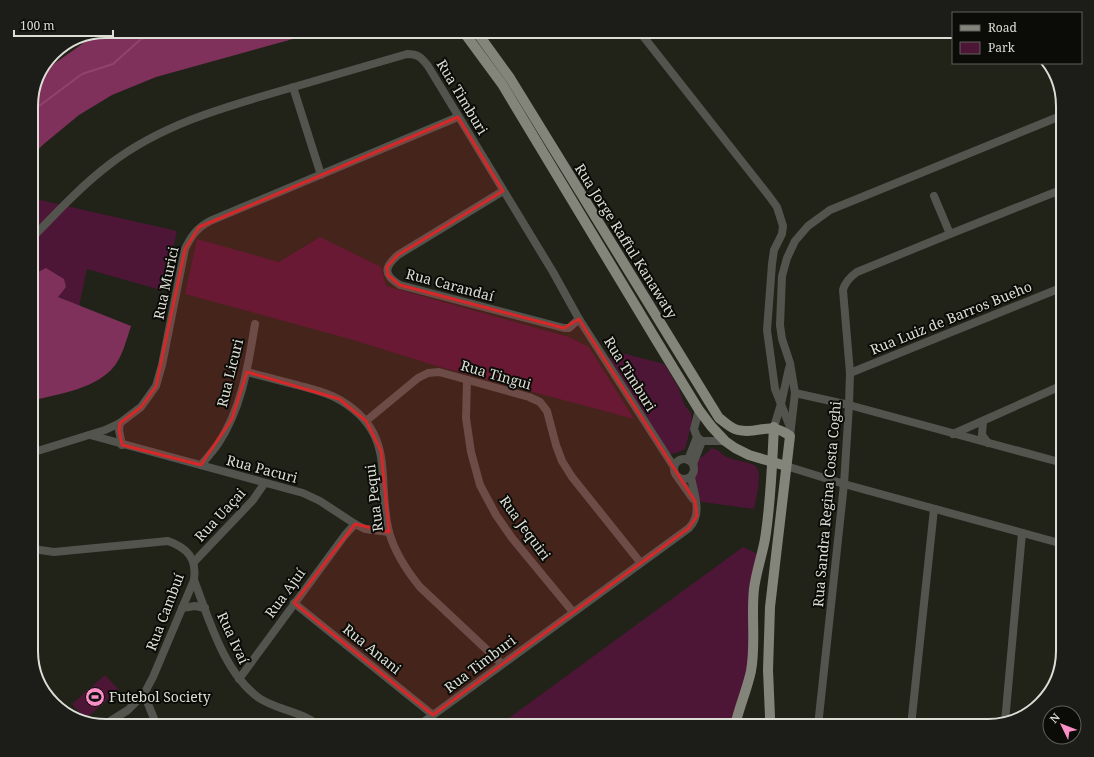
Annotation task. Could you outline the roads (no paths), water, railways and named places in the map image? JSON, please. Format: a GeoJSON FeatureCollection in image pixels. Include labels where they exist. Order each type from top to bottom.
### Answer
{"type":"FeatureCollection","features":[{"type":"Feature","properties":{"kind":"main road","name":"Rua Jorge Rafful Kanawaty"},"geometry":{"type":"LineString","coordinates":[[468,38],[502,84],[682,382],[711,426],[725,441],[742,452],[772,463],[786,466]]}},
{"type":"Feature","properties":{"kind":"main road","name":"Rua Jorge Rafful Kanawaty"},"geometry":{"type":"LineString","coordinates":[[481,38],[510,78],[719,418],[728,426],[738,430],[774,427]]}},
{"type":"Feature","properties":{"kind":"main road"},"geometry":{"type":"LineString","coordinates":[[682,382],[693,376]]}},
{"type":"Feature","properties":{"kind":"main road"},"geometry":{"type":"LineString","coordinates":[[736,719],[748,683],[753,655],[754,589],[765,538],[774,427],[790,432],[770,607],[768,670],[770,719]]}},
{"type":"Feature","properties":{"kind":"street"},"geometry":{"type":"LineString","coordinates":[[645,38],[769,196],[777,207],[782,219],[782,234],[774,250],[772,264],[767,330],[775,389],[790,432]]}},
{"type":"Feature","properties":{"kind":"street","name":"Rua Timburi"},"geometry":{"type":"LineString","coordinates":[[38,232],[82,187],[110,164],[139,144],[170,128],[201,115],[293,87],[407,54],[416,54],[422,58],[428,66],[580,319],[674,467]]}},
{"type":"Feature","properties":{"kind":"street"},"geometry":{"type":"LineString","coordinates":[[293,87],[320,175]]}},
{"type":"Feature","properties":{"kind":"street","name":"Rua Murici"},"geometry":{"type":"LineString","coordinates":[[38,451],[105,430],[120,423],[141,407],[156,386],[162,364],[185,249],[190,237],[199,227],[210,221],[458,117]]}},
{"type":"Feature","properties":{"kind":"street"},"geometry":{"type":"LineString","coordinates":[[790,432],[795,393],[790,363],[782,339],[780,325],[782,276],[787,258],[796,241],[808,226],[830,210],[1056,118]]}},
{"type":"Feature","properties":{"kind":"street","name":"Rua Carandaí"},"geometry":{"type":"LineString","coordinates":[[503,191],[398,255],[387,267],[388,275],[393,281],[400,285],[564,328],[569,328],[580,319]]}},
{"type":"Feature","properties":{"kind":"street","name":"Rua Sandra Regina Costa Coghi"},"geometry":{"type":"LineString","coordinates":[[819,719],[844,484],[849,404],[850,373],[843,290],[845,284],[850,277],[857,272],[1056,192]]}},
{"type":"Feature","properties":{"kind":"street"},"geometry":{"type":"LineString","coordinates":[[934,196],[950,234]]}},
{"type":"Feature","properties":{"kind":"street","name":"Rua Luiz de Barros Bueho"},"geometry":{"type":"LineString","coordinates":[[850,373],[1056,291]]}},
{"type":"Feature","properties":{"kind":"street","name":"Rua Licuri"},"geometry":{"type":"LineString","coordinates":[[201,465],[218,444],[232,420],[241,396],[247,372],[255,324]]}},
{"type":"Feature","properties":{"kind":"street"},"geometry":{"type":"LineString","coordinates":[[774,427],[781,404],[790,363]]}},
{"type":"Feature","properties":{"kind":"street","name":"Rua Pequi"},"geometry":{"type":"LineString","coordinates":[[247,372],[326,393],[339,399],[366,421],[375,436],[381,451],[389,532],[400,558],[409,574],[420,587],[502,664]]}},
{"type":"Feature","properties":{"kind":"street","name":"Rua Tingui"},"geometry":{"type":"LineString","coordinates":[[366,421],[418,378],[428,373],[439,372],[529,397],[540,402],[547,411],[562,462],[572,477],[640,562]]}},
{"type":"Feature","properties":{"kind":"street","name":"Rua Jequiri"},"geometry":{"type":"LineString","coordinates":[[467,380],[466,418],[471,452],[480,485],[496,515],[512,538],[573,612]]}},
{"type":"Feature","properties":{"kind":"street"},"geometry":{"type":"LineString","coordinates":[[953,434],[1056,388]]}},
{"type":"Feature","properties":{"kind":"street"},"geometry":{"type":"LineString","coordinates":[[795,393],[849,404],[953,434],[1056,461]]}},
{"type":"Feature","properties":{"kind":"street"},"geometry":{"type":"LineString","coordinates":[[700,410],[694,428],[700,439]]}},
{"type":"Feature","properties":{"kind":"street"},"geometry":{"type":"LineString","coordinates":[[983,420],[982,434],[989,443]]}},
{"type":"Feature","properties":{"kind":"street"},"geometry":{"type":"LineString","coordinates":[[120,423],[119,430],[122,445]]}},
{"type":"Feature","properties":{"kind":"street","name":"Rua Pacuri"},"geometry":{"type":"LineString","coordinates":[[90,435],[122,445],[201,465],[264,484],[303,493],[334,509],[354,524],[365,528],[389,532]]}},
{"type":"Feature","properties":{"kind":"street"},"geometry":{"type":"LineString","coordinates":[[678,478],[685,480],[691,477],[694,471],[690,462],[700,439]]}},
{"type":"Feature","properties":{"kind":"street"},"geometry":{"type":"LineString","coordinates":[[700,439],[725,441]]}},
{"type":"Feature","properties":{"kind":"street"},"geometry":{"type":"LineString","coordinates":[[690,462],[681,460],[678,461],[674,467],[674,473],[695,501]]}},
{"type":"Feature","properties":{"kind":"street"},"geometry":{"type":"LineString","coordinates":[[786,466],[844,484],[1056,542]]}},
{"type":"Feature","properties":{"kind":"street","name":"Rua Timburi"},"geometry":{"type":"LineString","coordinates":[[428,719],[640,562],[690,528],[697,516],[691,477]]}},
{"type":"Feature","properties":{"kind":"street","name":"Rua Uaçai"},"geometry":{"type":"LineString","coordinates":[[194,562],[253,500],[264,484]]}},
{"type":"Feature","properties":{"kind":"street"},"geometry":{"type":"LineString","coordinates":[[912,719],[934,509]]}},
{"type":"Feature","properties":{"kind":"street","name":"Rua Ajuí"},"geometry":{"type":"LineString","coordinates":[[239,679],[354,524]]}},
{"type":"Feature","properties":{"kind":"street"},"geometry":{"type":"LineString","coordinates":[[1005,717],[1022,533]]}},
{"type":"Feature","properties":{"kind":"street","name":"Rua Cambuí"},"geometry":{"type":"LineString","coordinates":[[38,550],[54,552],[168,541],[178,544],[188,552],[194,562],[194,580],[153,677],[144,694],[128,710],[114,719]]}},
{"type":"Feature","properties":{"kind":"street","name":"Rua Ivaí"},"geometry":{"type":"LineString","coordinates":[[194,580],[222,650],[230,667],[239,679],[249,690],[269,704],[308,719]]}},
{"type":"Feature","properties":{"kind":"street","name":"Rua Anani"},"geometry":{"type":"LineString","coordinates":[[294,603],[433,715]]}},
{"type":"Feature","properties":{"kind":"street","name":"Rua Ivaí"},"geometry":{"type":"LineString","coordinates":[[182,608],[195,606],[205,608]]}},
{"type":"Feature","properties":{"kind":"street"},"geometry":{"type":"LineString","coordinates":[[144,694],[154,719]]}},
{"type":"Feature","properties":{"kind":"waterway"},"geometry":{"type":"LineString","coordinates":[[38,107],[82,74],[113,64],[141,39],[145,38]]}},
{"type":"Feature","properties":{"kind":"place","name":"Futebol Society"},"geometry":{"type":"Point","coordinates":[95,697]}}]}
